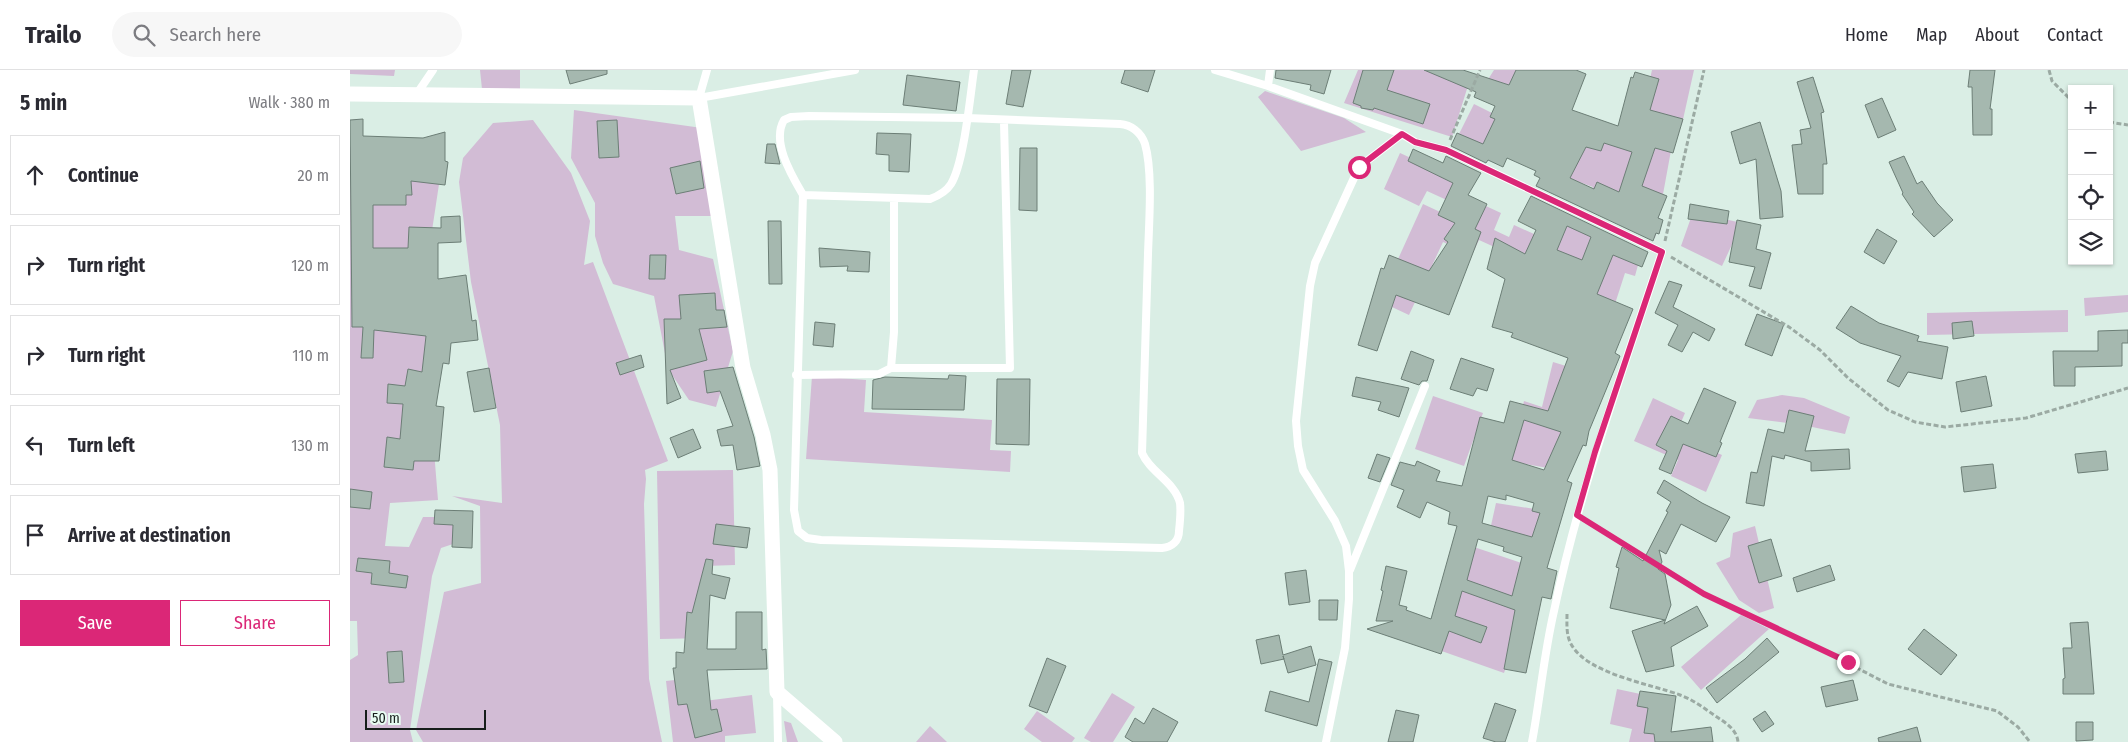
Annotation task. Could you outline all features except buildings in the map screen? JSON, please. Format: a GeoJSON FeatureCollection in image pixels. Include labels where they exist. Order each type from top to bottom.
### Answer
{"type":"FeatureCollection","features":[{"type":"Feature","properties":{"kind":"street"},"geometry":{"type":"LineString","coordinates":[[350,94],[699,98],[743,368],[763,435],[770,470],[778,692],[835,742]]}},
{"type":"Feature","properties":{"kind":"lane"},"geometry":{"type":"LineString","coordinates":[[416,96],[433,70]]}},
{"type":"Feature","properties":{"kind":"lane"},"geometry":{"type":"LineString","coordinates":[[707,70],[699,98],[855,70]]}},
{"type":"Feature","properties":{"kind":"lane"},"geometry":{"type":"LineString","coordinates":[[803,195],[894,200],[930,199],[942,194],[952,183],[958,166],[974,70]]}},
{"type":"Feature","properties":{"kind":"lane"},"geometry":{"type":"LineString","coordinates":[[1214,70],[1268,86],[1402,134],[1415,142],[1446,150],[1662,252],[1595,452],[1577,515],[1554,611],[1532,742]]}},
{"type":"Feature","properties":{"kind":"lane"},"geometry":{"type":"LineString","coordinates":[[1268,86],[1270,70]]}},
{"type":"Feature","properties":{"kind":"lane"},"geometry":{"type":"LineString","coordinates":[[809,116],[967,118],[1004,122],[1126,125],[1133,128],[1144,142],[1148,156],[1149,217],[1142,453],[1146,462],[1167,484],[1180,503],[1179,536],[1168,548],[822,540],[808,538],[798,531],[794,510],[796,376],[803,195],[784,153],[780,131],[784,120],[791,117],[809,116]]}},
{"type":"Feature","properties":{"kind":"lane"},"geometry":{"type":"LineString","coordinates":[[796,376],[879,374],[891,368],[1010,368],[1004,122]]}},
{"type":"Feature","properties":{"kind":"lane"},"geometry":{"type":"LineString","coordinates":[[1326,742],[1345,648],[1350,599],[1346,546],[1335,520],[1303,470],[1298,446],[1296,421],[1310,286],[1315,263],[1359,167],[1402,134]]}},
{"type":"Feature","properties":{"kind":"lane"},"geometry":{"type":"LineString","coordinates":[[891,368],[894,332],[894,200]]}},
{"type":"Feature","properties":{"kind":"lane"},"geometry":{"type":"LineString","coordinates":[[1349,572],[1426,386]]}},
{"type":"Feature","properties":{"kind":"lane"},"geometry":{"type":"LineString","coordinates":[[778,692],[778,742]]}},
{"type":"Feature","properties":{"kind":"path"},"geometry":{"type":"LineString","coordinates":[[1446,150],[1480,70]]}},
{"type":"Feature","properties":{"kind":"path"},"geometry":{"type":"LineString","coordinates":[[1704,70],[1676,201],[1662,252],[1789,327],[1820,350],[1848,378],[1888,410],[1915,422],[1945,427],[2026,418],[2128,388]]}},
{"type":"Feature","properties":{"kind":"path"},"geometry":{"type":"LineString","coordinates":[[2049,70],[2052,81],[2068,97]]}},
{"type":"Feature","properties":{"kind":"path"},"geometry":{"type":"LineString","coordinates":[[2113,123],[2128,125]]}},
{"type":"Feature","properties":{"kind":"path"},"geometry":{"type":"LineString","coordinates":[[1577,515],[1704,594],[1826,652],[1888,684],[1997,711],[2018,727],[2030,742]]}},
{"type":"Feature","properties":{"kind":"path"},"geometry":{"type":"LineString","coordinates":[[1566,607],[1569,638],[1572,646],[1582,655],[1607,670],[1642,684],[1683,696],[1700,705],[1730,727],[1735,732],[1738,742]]}},
{"type":"Feature","properties":{"kind":"shaded area"},"geometry":{"type":"Polygon","coordinates":[[[350,70],[395,70],[394,76],[350,74],[350,70]]]}},
{"type":"Feature","properties":{"kind":"shaded area"},"geometry":{"type":"Polygon","coordinates":[[[480,70],[520,70],[520,90],[482,89],[480,70]]]}},
{"type":"Feature","properties":{"kind":"shaded area"},"geometry":{"type":"Polygon","coordinates":[[[1358,70],[1452,70],[1471,76],[1452,137],[1344,103],[1358,70]]]}},
{"type":"Feature","properties":{"kind":"shaded area"},"geometry":{"type":"Polygon","coordinates":[[[1494,70],[1537,70],[1514,108],[1482,89],[1494,70]]]}},
{"type":"Feature","properties":{"kind":"shaded area"},"geometry":{"type":"Polygon","coordinates":[[[1652,70],[1694,70],[1682,124],[1642,115],[1652,70]]]}},
{"type":"Feature","properties":{"kind":"shaded area"},"geometry":{"type":"Polygon","coordinates":[[[1265,91],[1344,118],[1366,132],[1301,151],[1258,97],[1265,91]]]}},
{"type":"Feature","properties":{"kind":"shaded area"},"geometry":{"type":"Polygon","coordinates":[[[1474,104],[1518,126],[1502,160],[1457,138],[1474,104]]]}},
{"type":"Feature","properties":{"kind":"shaded area"},"geometry":{"type":"Polygon","coordinates":[[[574,110],[702,128],[715,216],[675,216],[679,250],[713,259],[733,351],[716,407],[689,400],[668,369],[654,296],[613,284],[603,263],[595,236],[595,203],[571,158],[574,110]]]}},
{"type":"Feature","properties":{"kind":"shaded area"},"geometry":{"type":"Polygon","coordinates":[[[533,120],[571,173],[590,221],[584,265],[593,262],[668,461],[645,470],[644,504],[649,679],[662,742],[423,742],[416,730],[444,592],[481,583],[480,506],[452,496],[502,503],[500,425],[471,282],[459,182],[463,158],[493,123],[533,120]]]}},
{"type":"Feature","properties":{"kind":"shaded area"},"geometry":{"type":"Polygon","coordinates":[[[1597,129],[1672,145],[1655,238],[1588,203],[1593,187],[1568,178],[1579,151],[1597,129]]]}},
{"type":"Feature","properties":{"kind":"shaded area"},"geometry":{"type":"Polygon","coordinates":[[[350,147],[403,149],[441,171],[428,257],[431,414],[438,500],[390,503],[385,546],[409,547],[423,517],[460,517],[462,541],[441,548],[432,576],[410,730],[413,742],[350,742],[350,660],[358,655],[357,621],[350,621],[350,147]]]}},
{"type":"Feature","properties":{"kind":"shaded area"},"geometry":{"type":"Polygon","coordinates":[[[1400,153],[1472,186],[1462,207],[1427,191],[1419,206],[1384,189],[1400,153]]]}},
{"type":"Feature","properties":{"kind":"shaded area"},"geometry":{"type":"Polygon","coordinates":[[[1475,201],[1501,213],[1494,230],[1509,237],[1514,225],[1543,238],[1554,214],[1596,233],[1569,292],[1501,250],[1479,240],[1472,255],[1443,242],[1409,315],[1379,301],[1423,204],[1464,223],[1475,201]]]}},
{"type":"Feature","properties":{"kind":"shaded area"},"geometry":{"type":"Polygon","coordinates":[[[1693,212],[1742,223],[1722,266],[1681,246],[1693,212]]]}},
{"type":"Feature","properties":{"kind":"shaded area"},"geometry":{"type":"Polygon","coordinates":[[[1607,242],[1641,254],[1635,276],[1625,273],[1613,310],[1588,302],[1607,242]]]}},
{"type":"Feature","properties":{"kind":"shaded area"},"geometry":{"type":"Polygon","coordinates":[[[2128,295],[2128,312],[2085,316],[2084,298],[2128,295]]]}},
{"type":"Feature","properties":{"kind":"shaded area"},"geometry":{"type":"Polygon","coordinates":[[[2068,310],[2068,332],[1927,335],[1927,313],[2068,310]]]}},
{"type":"Feature","properties":{"kind":"shaded area"},"geometry":{"type":"Polygon","coordinates":[[[1553,362],[1589,373],[1559,470],[1508,461],[1524,401],[1542,407],[1553,362]]]}},
{"type":"Feature","properties":{"kind":"shaded area"},"geometry":{"type":"Polygon","coordinates":[[[812,376],[866,380],[864,412],[992,420],[990,450],[1011,451],[1010,472],[806,459],[812,376]]]}},
{"type":"Feature","properties":{"kind":"shaded area"},"geometry":{"type":"Polygon","coordinates":[[[1782,395],[1804,398],[1850,417],[1845,434],[1803,425],[1748,418],[1757,400],[1782,395]]]}},
{"type":"Feature","properties":{"kind":"shaded area"},"geometry":{"type":"Polygon","coordinates":[[[1433,396],[1483,413],[1464,466],[1415,449],[1433,396]]]}},
{"type":"Feature","properties":{"kind":"shaded area"},"geometry":{"type":"Polygon","coordinates":[[[1653,398],[1685,413],[1676,434],[1722,455],[1706,492],[1671,476],[1678,460],[1634,441],[1653,398]]]}},
{"type":"Feature","properties":{"kind":"shaded area"},"geometry":{"type":"Polygon","coordinates":[[[733,470],[735,565],[705,566],[706,638],[660,639],[657,471],[733,470]]]}},
{"type":"Feature","properties":{"kind":"shaded area"},"geometry":{"type":"Polygon","coordinates":[[[1496,503],[1541,510],[1536,549],[1488,539],[1496,503]]]}},
{"type":"Feature","properties":{"kind":"shaded area"},"geometry":{"type":"Polygon","coordinates":[[[1755,526],[1774,608],[1759,613],[1739,600],[1716,563],[1730,557],[1733,533],[1755,526]]]}},
{"type":"Feature","properties":{"kind":"shaded area"},"geometry":{"type":"Polygon","coordinates":[[[1468,545],[1539,569],[1504,673],[1433,648],[1468,545]]]}},
{"type":"Feature","properties":{"kind":"shaded area"},"geometry":{"type":"Polygon","coordinates":[[[1741,615],[1769,629],[1701,690],[1681,667],[1741,615]]]}},
{"type":"Feature","properties":{"kind":"shaded area"},"geometry":{"type":"Polygon","coordinates":[[[693,678],[696,702],[752,695],[756,733],[725,736],[725,742],[673,742],[666,681],[693,678]]]}},
{"type":"Feature","properties":{"kind":"shaded area"},"geometry":{"type":"Polygon","coordinates":[[[1617,689],[1664,699],[1655,742],[1629,742],[1632,729],[1610,724],[1617,689]]]}},
{"type":"Feature","properties":{"kind":"shaded area"},"geometry":{"type":"Polygon","coordinates":[[[1112,693],[1135,707],[1113,742],[1091,742],[1084,738],[1112,693]]]}},
{"type":"Feature","properties":{"kind":"shaded area"},"geometry":{"type":"Polygon","coordinates":[[[1037,711],[1075,738],[1072,742],[1042,742],[1024,729],[1037,711]]]}},
{"type":"Feature","properties":{"kind":"shaded area"},"geometry":{"type":"Polygon","coordinates":[[[784,721],[791,723],[798,742],[787,742],[784,721]]]}},
{"type":"Feature","properties":{"kind":"shaded area"},"geometry":{"type":"Polygon","coordinates":[[[930,726],[947,742],[916,742],[930,726]]]}},
{"type":"Feature","properties":{"kind":"route"},"geometry":{"type":"LineString","coordinates":[[1359,167],[1402,134],[1415,142],[1446,150],[1662,252],[1595,452],[1577,515],[1704,594],[1848,662]]}}]}
